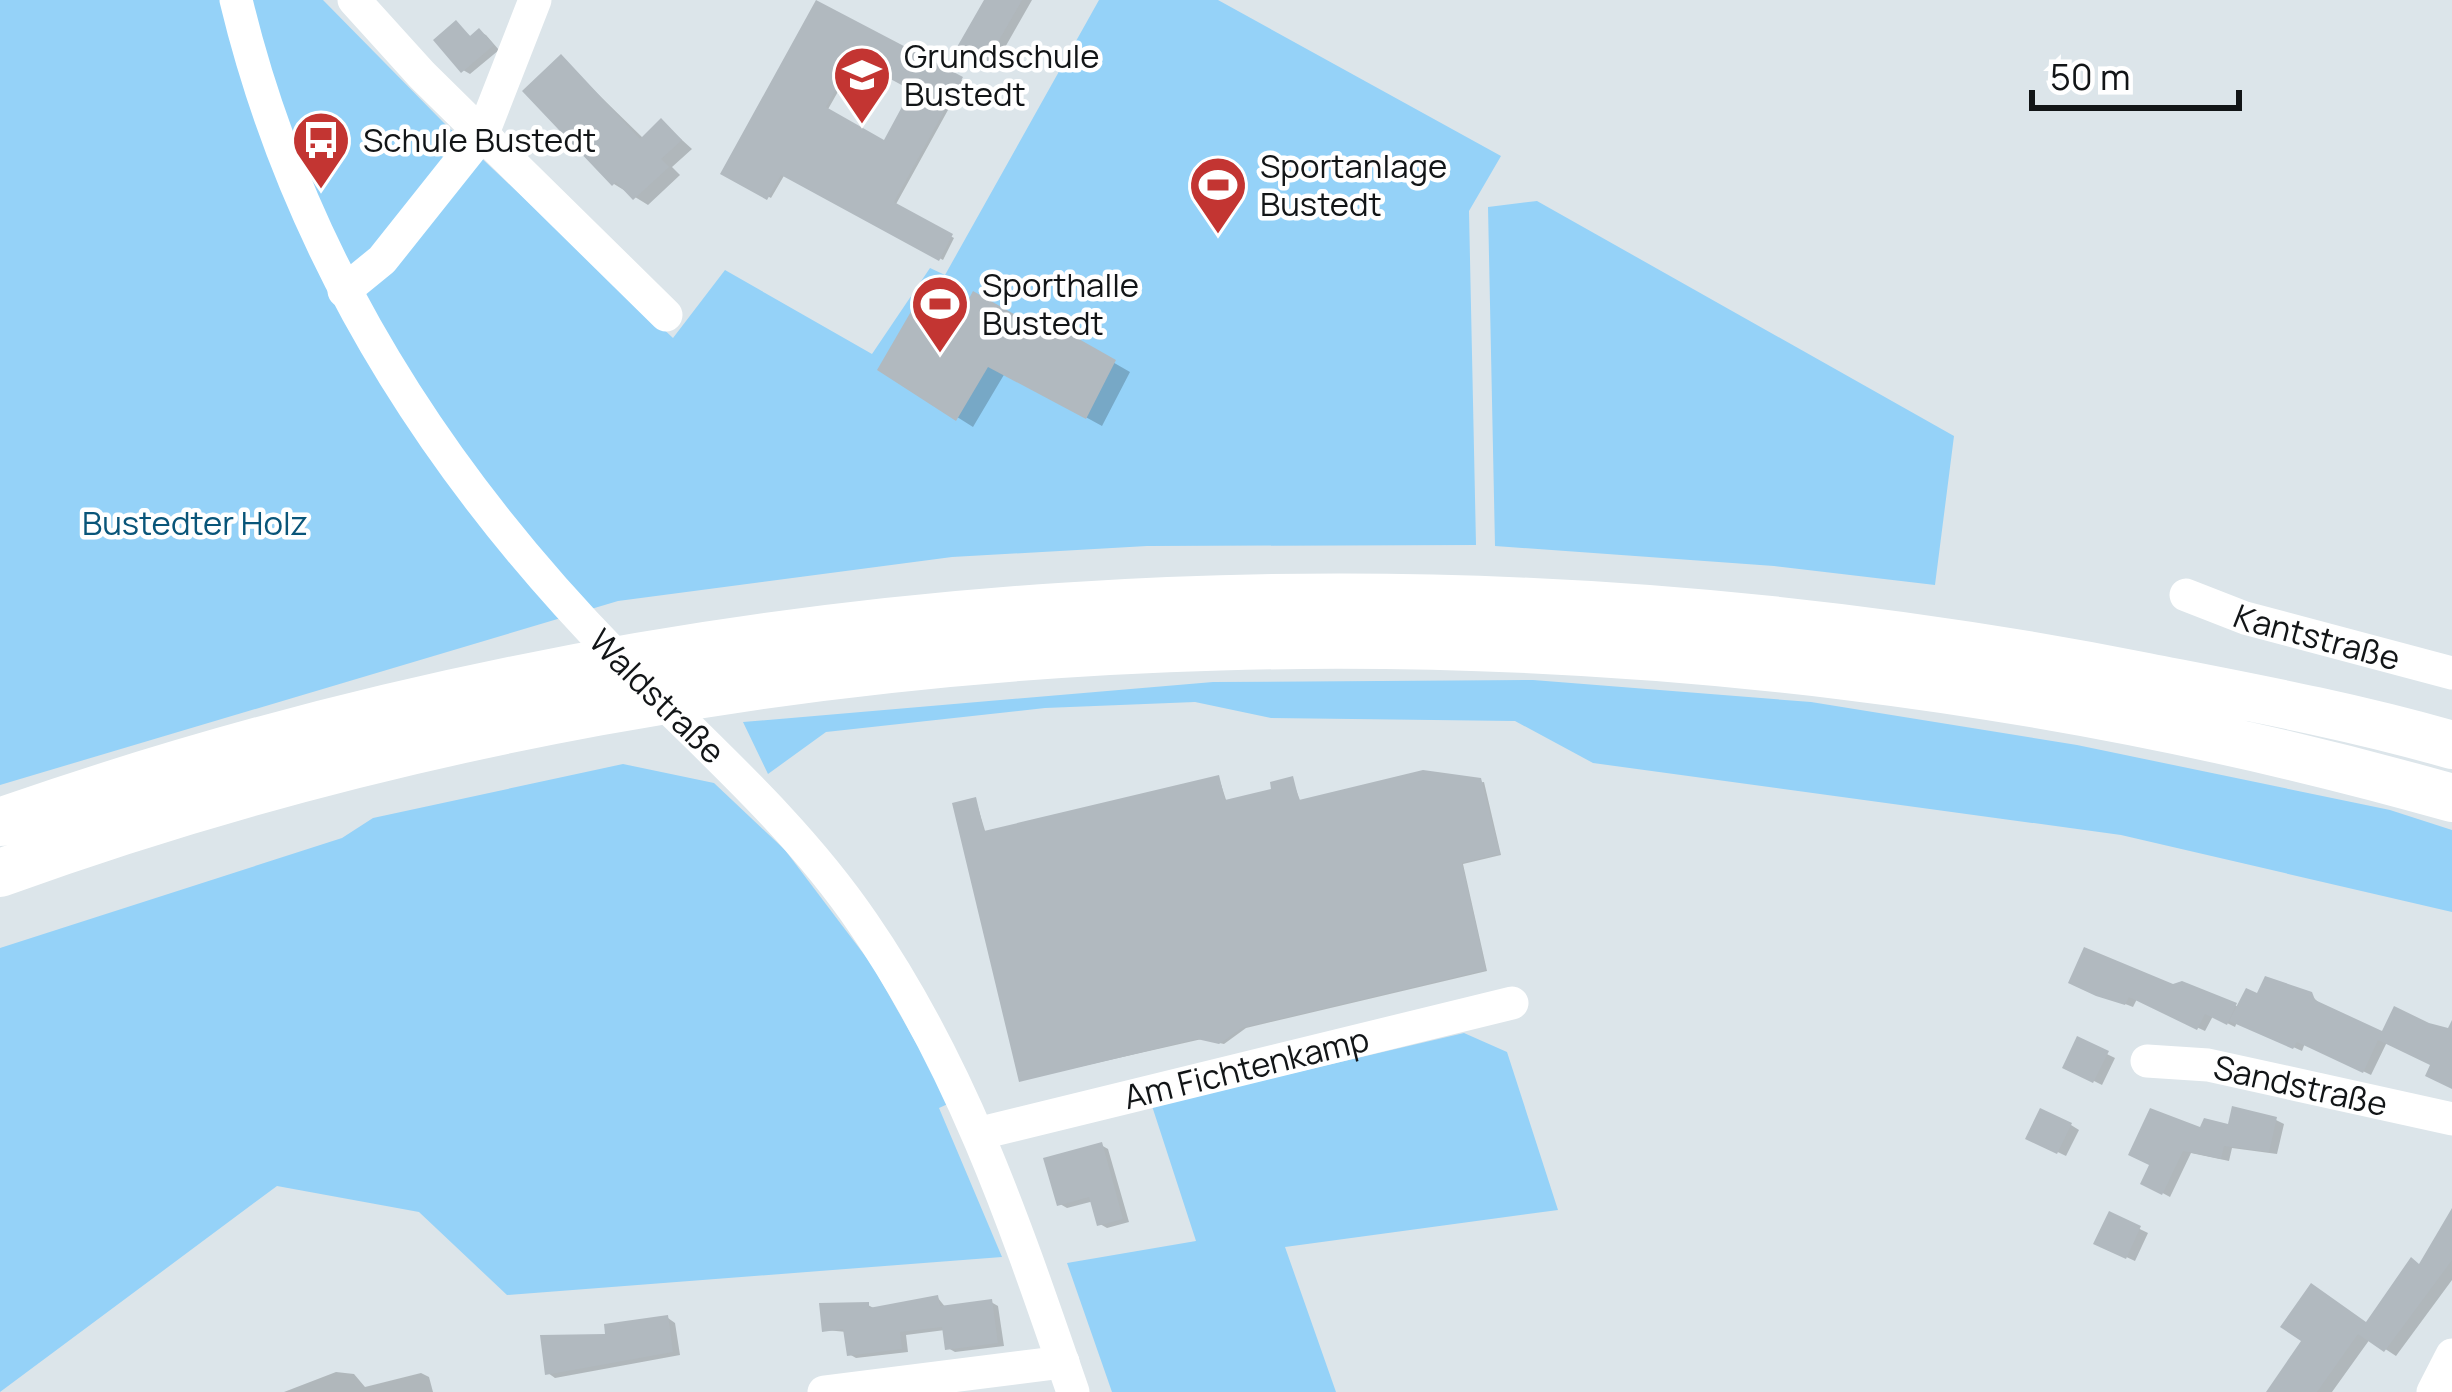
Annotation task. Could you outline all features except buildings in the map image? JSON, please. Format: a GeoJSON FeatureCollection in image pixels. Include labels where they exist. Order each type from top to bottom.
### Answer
{"type":"FeatureCollection","features":[{"type":"Feature","properties":{"kind":"highway"},"geometry":{"type":"LineString","coordinates":[[0,822],[279,736],[536,674],[757,638],[1022,608],[1251,598],[1540,600],[1786,619],[2043,656],[2294,706],[2452,745]]}},
{"type":"Feature","properties":{"kind":"highway"},"geometry":{"type":"LineString","coordinates":[[0,873],[298,780],[565,721],[767,685],[998,659],[1247,647],[1543,650],[1791,668],[2090,715],[2277,752],[2452,798]]}},
{"type":"Feature","properties":{"kind":"street","name":"Waldstraße"},"geometry":{"type":"LineString","coordinates":[[236,0],[284,161],[344,291],[435,442],[542,577],[765,804],[863,922],[950,1066],[981,1133],[1068,1377]]}},
{"type":"Feature","properties":{"kind":"street"},"geometry":{"type":"LineString","coordinates":[[354,0],[666,315]]}},
{"type":"Feature","properties":{"kind":"street"},"geometry":{"type":"LineString","coordinates":[[344,291],[382,260],[483,133],[535,0]]}},
{"type":"Feature","properties":{"kind":"street","name":"Kantstraße"},"geometry":{"type":"LineString","coordinates":[[2186,595],[2246,618],[2452,673]]}},
{"type":"Feature","properties":{"kind":"street","name":"Am Fichtenkamp"},"geometry":{"type":"LineString","coordinates":[[981,1133],[1512,1003]]}},
{"type":"Feature","properties":{"kind":"street","name":"Sandstraße"},"geometry":{"type":"LineString","coordinates":[[2147,1061],[2208,1065],[2452,1119]]}},
{"type":"Feature","properties":{"kind":"street"},"geometry":{"type":"LineString","coordinates":[[2433,1392],[2452,1355]]}},
{"type":"Feature","properties":{"kind":"street"},"geometry":{"type":"LineString","coordinates":[[824,1392],[1068,1377]]}},
{"type":"Feature","properties":{"kind":"green space","name":"Bustedter Holz"},"geometry":{"type":"Polygon","coordinates":[[[0,0],[323,0],[444,123],[673,338],[725,270],[872,354],[930,268],[945,275],[1099,0],[1218,0],[1501,156],[1469,211],[1476,545],[1147,546],[952,557],[618,601],[0,785],[0,0]]]}},
{"type":"Feature","properties":{"kind":"green space"},"geometry":{"type":"Polygon","coordinates":[[[1537,201],[1954,436],[1935,585],[1774,566],[1495,546],[1488,207],[1537,201]]]}},
{"type":"Feature","properties":{"kind":"green space"},"geometry":{"type":"Polygon","coordinates":[[[1533,680],[1811,702],[2077,745],[2390,810],[2452,830],[2452,912],[2121,835],[1593,763],[1515,721],[1271,718],[1195,702],[1045,708],[826,732],[768,774],[743,722],[1213,682],[1533,680]]]}},
{"type":"Feature","properties":{"kind":"green space"},"geometry":{"type":"Polygon","coordinates":[[[623,764],[714,783],[785,850],[872,965],[950,1103],[939,1108],[1002,1257],[507,1295],[419,1212],[277,1186],[0,1392],[0,948],[342,838],[373,818],[623,764]]]}},
{"type":"Feature","properties":{"kind":"green space"},"geometry":{"type":"Polygon","coordinates":[[[1464,1033],[1507,1052],[1558,1210],[1285,1247],[1336,1392],[1112,1392],[1067,1263],[1196,1241],[1152,1106],[1464,1033]]]}},
{"type":"Feature","properties":{"kind":"place","name":"Grundschule Bustedt"},"geometry":{"type":"Point","coordinates":[862,126]}},
{"type":"Feature","properties":{"kind":"place","name":"Schule Bustedt"},"geometry":{"type":"Point","coordinates":[321,191]}},
{"type":"Feature","properties":{"kind":"place","name":"Sportanlage Bustedt"},"geometry":{"type":"Point","coordinates":[1218,236]}},
{"type":"Feature","properties":{"kind":"place","name":"Sporthalle Bustedt"},"geometry":{"type":"Point","coordinates":[940,355]}}]}
